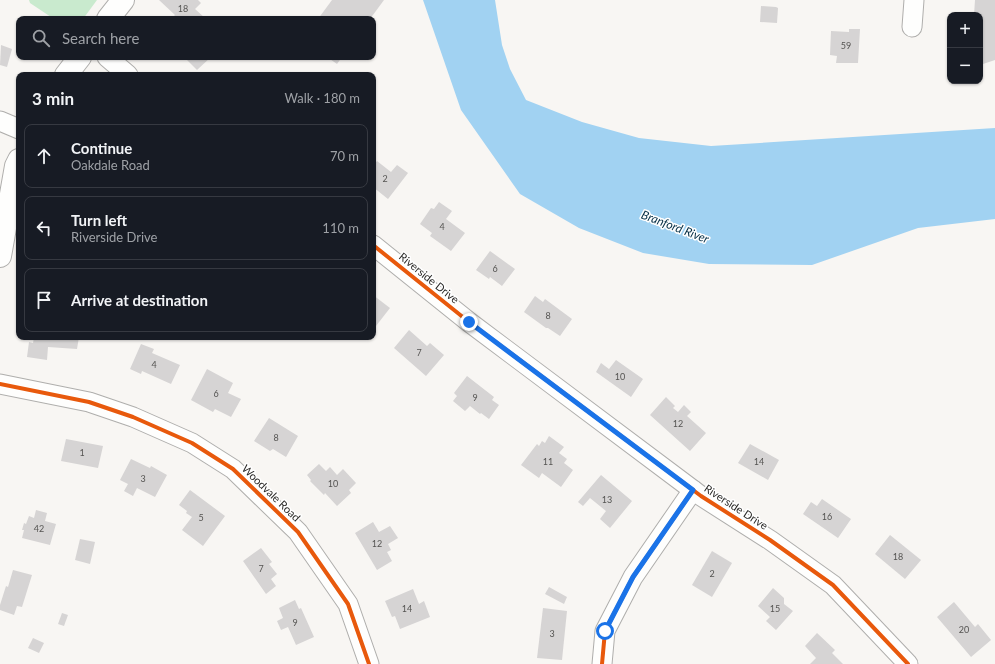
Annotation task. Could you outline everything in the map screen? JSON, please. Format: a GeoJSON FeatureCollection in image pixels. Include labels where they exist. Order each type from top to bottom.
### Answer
{"type":"FeatureCollection","features":[{"type":"Feature","properties":{"kind":"street"},"geometry":{"type":"LineString","coordinates":[[110,16],[123,0]]}},
{"type":"Feature","properties":{"kind":"street"},"geometry":{"type":"LineString","coordinates":[[912,27],[914,0]]}},
{"type":"Feature","properties":{"kind":"street"},"geometry":{"type":"LineString","coordinates":[[68,72],[78,60]]}},
{"type":"Feature","properties":{"kind":"street"},"geometry":{"type":"LineString","coordinates":[[110,60],[124,72]]}},
{"type":"Feature","properties":{"kind":"street"},"geometry":{"type":"LineString","coordinates":[[0,121],[16,128]]}},
{"type":"Feature","properties":{"kind":"street"},"geometry":{"type":"LineString","coordinates":[[0,256],[16,166]]}},
{"type":"Feature","properties":{"kind":"street","name":"Riverside Drive"},"geometry":{"type":"LineString","coordinates":[[376,247],[469,322],[693,490],[770,540],[834,585],[908,664]]}},
{"type":"Feature","properties":{"kind":"street","name":"Woodvale Road"},"geometry":{"type":"LineString","coordinates":[[0,384],[89,402],[133,417],[192,443],[234,469],[303,538],[348,604],[369,664]]}},
{"type":"Feature","properties":{"kind":"street"},"geometry":{"type":"LineString","coordinates":[[602,664],[605,631],[615,611],[633,577],[693,490]]}},
{"type":"Feature","properties":{"kind":"green space"},"geometry":{"type":"Polygon","coordinates":[[[29,0],[97,0],[85,16],[50,16],[30,3],[29,0]]]}},
{"type":"Feature","properties":{"kind":"water","name":"Branford River"},"geometry":{"type":"Polygon","coordinates":[[[423,0],[495,0],[502,45],[510,69],[526,100],[582,122],[639,138],[711,146],[995,128],[995,219],[918,228],[812,265],[709,264],[643,253],[579,228],[520,194],[461,110],[423,0]]]}},
{"type":"Feature","properties":{"kind":"building"},"geometry":{"type":"Polygon","coordinates":[[[159,0],[198,0],[201,3],[195,9],[203,16],[174,16],[175,15],[159,0]]]}},
{"type":"Feature","properties":{"kind":"building"},"geometry":{"type":"Polygon","coordinates":[[[332,0],[384,0],[372,16],[320,16],[332,0]]]}},
{"type":"Feature","properties":{"kind":"building"},"geometry":{"type":"Polygon","coordinates":[[[975,0],[995,0],[995,60],[983,64],[983,12],[974,12],[975,0]]]}},
{"type":"Feature","properties":{"kind":"building"},"geometry":{"type":"Polygon","coordinates":[[[761,6],[778,8],[777,23],[760,22],[761,6]]]}},
{"type":"Feature","properties":{"kind":"building"},"geometry":{"type":"Polygon","coordinates":[[[849,29],[860,29],[858,63],[836,63],[837,56],[830,55],[831,31],[849,32],[849,29]]]}},
{"type":"Feature","properties":{"kind":"building"},"geometry":{"type":"Polygon","coordinates":[[[1,45],[12,49],[7,67],[0,65],[1,45]]]}},
{"type":"Feature","properties":{"kind":"building"},"geometry":{"type":"Polygon","coordinates":[[[187,60],[208,60],[197,70],[187,60]]]}},
{"type":"Feature","properties":{"kind":"building"},"geometry":{"type":"Polygon","coordinates":[[[331,60],[340,60],[337,64],[331,60]]]}},
{"type":"Feature","properties":{"kind":"building"},"geometry":{"type":"Polygon","coordinates":[[[377,161],[391,172],[397,165],[408,173],[388,199],[376,189],[377,161]]]}},
{"type":"Feature","properties":{"kind":"building"},"geometry":{"type":"Polygon","coordinates":[[[439,202],[452,211],[446,219],[465,233],[451,251],[430,236],[432,233],[420,224],[431,208],[434,209],[439,202]]]}},
{"type":"Feature","properties":{"kind":"building"},"geometry":{"type":"Polygon","coordinates":[[[490,251],[515,269],[502,286],[490,277],[489,279],[476,270],[490,251]]]}},
{"type":"Feature","properties":{"kind":"building"},"geometry":{"type":"Polygon","coordinates":[[[535,296],[543,302],[545,299],[572,319],[560,336],[524,312],[535,296]]]}},
{"type":"Feature","properties":{"kind":"building"},"geometry":{"type":"Polygon","coordinates":[[[376,297],[390,308],[376,326],[376,297]]]}},
{"type":"Feature","properties":{"kind":"building"},"geometry":{"type":"Polygon","coordinates":[[[409,330],[427,346],[430,343],[444,355],[426,376],[394,348],[409,330]]]}},
{"type":"Feature","properties":{"kind":"building"},"geometry":{"type":"Polygon","coordinates":[[[34,340],[78,340],[77,349],[48,347],[47,360],[27,357],[29,342],[33,343],[34,340]]]}},
{"type":"Feature","properties":{"kind":"building"},"geometry":{"type":"Polygon","coordinates":[[[141,344],[154,349],[152,353],[180,365],[171,384],[142,371],[141,374],[130,369],[141,344]]]}},
{"type":"Feature","properties":{"kind":"building"},"geometry":{"type":"Polygon","coordinates":[[[616,360],[643,379],[631,397],[596,372],[601,363],[609,369],[616,360]]]}},
{"type":"Feature","properties":{"kind":"building"},"geometry":{"type":"Polygon","coordinates":[[[207,369],[233,383],[228,393],[241,399],[231,417],[215,409],[213,412],[191,400],[207,369]]]}},
{"type":"Feature","properties":{"kind":"building"},"geometry":{"type":"Polygon","coordinates":[[[467,376],[494,397],[492,400],[499,405],[489,419],[470,406],[465,411],[453,401],[457,396],[454,393],[467,376]]]}},
{"type":"Feature","properties":{"kind":"building"},"geometry":{"type":"Polygon","coordinates":[[[666,397],[675,406],[673,408],[678,412],[684,405],[691,412],[687,416],[706,433],[690,451],[650,415],[666,397]]]}},
{"type":"Feature","properties":{"kind":"building"},"geometry":{"type":"Polygon","coordinates":[[[269,418],[298,436],[286,457],[273,449],[270,451],[254,441],[269,418]]]}},
{"type":"Feature","properties":{"kind":"building"},"geometry":{"type":"Polygon","coordinates":[[[549,436],[564,447],[559,453],[567,459],[564,463],[573,470],[561,487],[542,473],[539,478],[521,465],[537,444],[539,446],[542,441],[545,443],[549,436]]]}},
{"type":"Feature","properties":{"kind":"building"},"geometry":{"type":"Polygon","coordinates":[[[66,439],[103,446],[98,468],[61,461],[66,439]]]}},
{"type":"Feature","properties":{"kind":"building"},"geometry":{"type":"Polygon","coordinates":[[[750,444],[779,460],[768,480],[738,463],[750,444]]]}},
{"type":"Feature","properties":{"kind":"building"},"geometry":{"type":"Polygon","coordinates":[[[131,459],[150,468],[151,466],[167,475],[155,497],[137,488],[133,496],[124,491],[128,484],[120,480],[131,459]]]}},
{"type":"Feature","properties":{"kind":"building"},"geometry":{"type":"Polygon","coordinates":[[[319,464],[326,471],[330,467],[337,475],[343,469],[356,483],[349,490],[351,493],[337,506],[325,493],[324,495],[310,481],[311,480],[307,475],[319,464]]]}},
{"type":"Feature","properties":{"kind":"building"},"geometry":{"type":"Polygon","coordinates":[[[601,475],[632,501],[610,528],[600,519],[606,511],[590,498],[583,506],[578,502],[601,475]]]}},
{"type":"Feature","properties":{"kind":"building"},"geometry":{"type":"Polygon","coordinates":[[[190,490],[225,516],[203,546],[182,530],[192,517],[179,505],[190,490]]]}},
{"type":"Feature","properties":{"kind":"building"},"geometry":{"type":"Polygon","coordinates":[[[822,499],[851,519],[838,538],[803,514],[811,502],[817,506],[822,499]]]}},
{"type":"Feature","properties":{"kind":"building"},"geometry":{"type":"Polygon","coordinates":[[[36,510],[47,513],[45,521],[56,524],[50,545],[22,538],[24,523],[26,524],[29,516],[34,518],[36,510]]]}},
{"type":"Feature","properties":{"kind":"building"},"geometry":{"type":"Polygon","coordinates":[[[373,522],[379,532],[390,526],[398,538],[388,544],[391,550],[387,552],[392,561],[377,570],[355,533],[373,522]]]}},
{"type":"Feature","properties":{"kind":"building"},"geometry":{"type":"Polygon","coordinates":[[[890,535],[921,560],[905,579],[875,554],[890,535]]]}},
{"type":"Feature","properties":{"kind":"building"},"geometry":{"type":"Polygon","coordinates":[[[80,539],[95,542],[90,564],[75,560],[80,539]]]}},
{"type":"Feature","properties":{"kind":"building"},"geometry":{"type":"Polygon","coordinates":[[[261,548],[272,562],[269,564],[277,574],[271,579],[276,586],[266,594],[243,561],[261,548]]]}},
{"type":"Feature","properties":{"kind":"building"},"geometry":{"type":"Polygon","coordinates":[[[712,551],[732,563],[712,597],[692,585],[712,551]]]}},
{"type":"Feature","properties":{"kind":"building"},"geometry":{"type":"Polygon","coordinates":[[[13,570],[32,575],[22,607],[17,606],[14,615],[0,610],[0,605],[6,586],[8,587],[13,570]]]}},
{"type":"Feature","properties":{"kind":"building"},"geometry":{"type":"Polygon","coordinates":[[[549,587],[567,597],[564,604],[545,594],[549,587]]]}},
{"type":"Feature","properties":{"kind":"building"},"geometry":{"type":"Polygon","coordinates":[[[773,588],[784,598],[784,604],[793,611],[776,630],[766,621],[770,617],[758,606],[773,588]]]}},
{"type":"Feature","properties":{"kind":"building"},"geometry":{"type":"Polygon","coordinates":[[[413,589],[419,604],[424,601],[430,617],[400,629],[395,616],[392,617],[385,601],[413,589]]]}},
{"type":"Feature","properties":{"kind":"building"},"geometry":{"type":"Polygon","coordinates":[[[295,600],[299,609],[301,608],[314,637],[296,645],[288,627],[281,630],[277,621],[283,618],[279,608],[295,600]]]}},
{"type":"Feature","properties":{"kind":"building"},"geometry":{"type":"Polygon","coordinates":[[[954,602],[975,627],[978,624],[991,640],[971,657],[937,617],[954,602]]]}},
{"type":"Feature","properties":{"kind":"building"},"geometry":{"type":"Polygon","coordinates":[[[543,608],[567,611],[562,660],[537,658],[543,608]]]}},
{"type":"Feature","properties":{"kind":"building"},"geometry":{"type":"Polygon","coordinates":[[[62,613],[68,615],[64,626],[58,624],[62,613]]]}},
{"type":"Feature","properties":{"kind":"building"},"geometry":{"type":"Polygon","coordinates":[[[817,633],[835,650],[832,653],[843,664],[810,664],[816,658],[805,646],[817,633]]]}},
{"type":"Feature","properties":{"kind":"building"},"geometry":{"type":"Polygon","coordinates":[[[33,638],[44,643],[39,653],[28,648],[33,638]]]}},
{"type":"Feature","properties":{"kind":"cycle path"},"geometry":{"type":"LineString","coordinates":[[376,247],[469,322],[701,496],[770,540],[833,585],[908,664]]}},
{"type":"Feature","properties":{"kind":"cycle path"},"geometry":{"type":"LineString","coordinates":[[0,384],[89,402],[133,417],[192,443],[233,469],[298,532],[348,604],[369,664]]}},
{"type":"Feature","properties":{"kind":"cycle path"},"geometry":{"type":"LineString","coordinates":[[602,664],[605,631],[633,577],[693,490]]}},
{"type":"Feature","properties":{"kind":"route"},"geometry":{"type":"LineString","coordinates":[[469,322],[693,490],[633,577],[605,631]]}}]}
